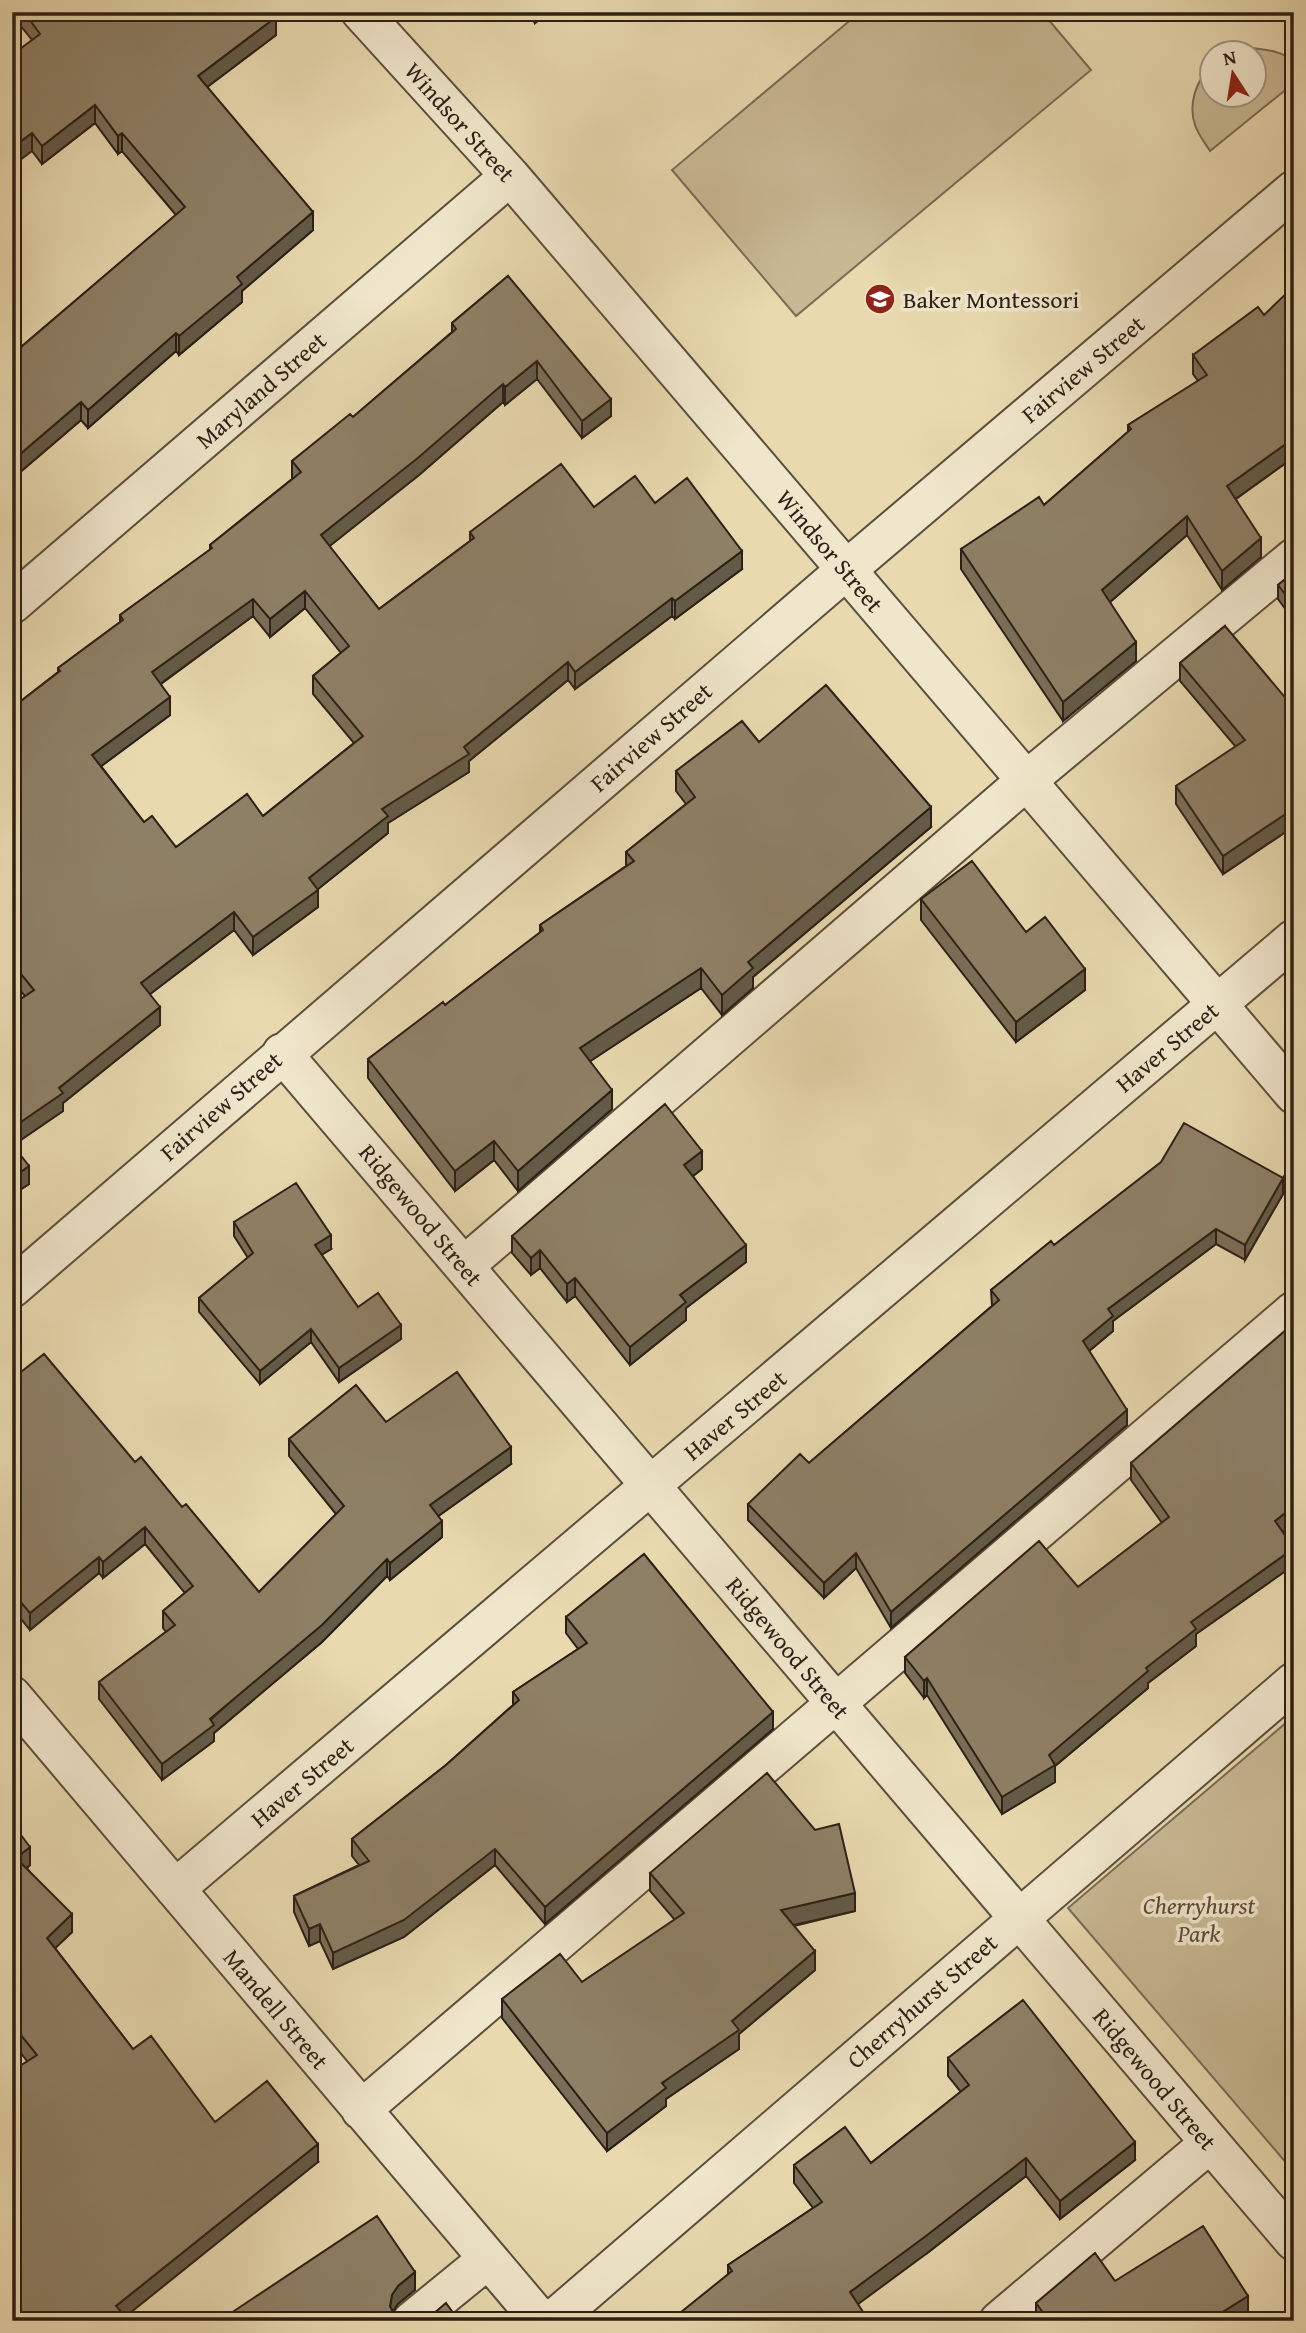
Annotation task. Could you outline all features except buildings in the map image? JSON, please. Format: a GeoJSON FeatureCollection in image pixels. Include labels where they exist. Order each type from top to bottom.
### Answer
{"type":"FeatureCollection","features":[{"type":"Feature","properties":{"kind":"street","name":"Windsor Street"},"geometry":{"type":"LineString","coordinates":[[361,12],[510,176],[1294,1094]]}},
{"type":"Feature","properties":{"kind":"street","name":"Maryland Street"},"geometry":{"type":"LineString","coordinates":[[12,604],[510,176]]}},
{"type":"Feature","properties":{"kind":"street","name":"Fairview Street"},"geometry":{"type":"LineString","coordinates":[[12,1288],[282,1053],[1294,190]]}},
{"type":"Feature","properties":{"kind":"street"},"geometry":{"type":"LineString","coordinates":[[464,1266],[1026,782],[1294,558]]}},
{"type":"Feature","properties":{"kind":"street","name":"Haver Street"},"geometry":{"type":"LineString","coordinates":[[175,1889],[1294,939]]}},
{"type":"Feature","properties":{"kind":"street","name":"Ridgewood Street"},"geometry":{"type":"LineString","coordinates":[[282,1053],[1294,2242]]}},
{"type":"Feature","properties":{"kind":"street"},"geometry":{"type":"LineString","coordinates":[[361,2110],[1294,1311]]}},
{"type":"Feature","properties":{"kind":"street","name":"Cherryhurst Street"},"geometry":{"type":"LineString","coordinates":[[552,2321],[1294,1682]]}},
{"type":"Feature","properties":{"kind":"street","name":"Mandell Street"},"geometry":{"type":"LineString","coordinates":[[12,1696],[541,2321]]}},
{"type":"Feature","properties":{"kind":"street"},"geometry":{"type":"LineString","coordinates":[[999,2321],[1210,2143]]}},
{"type":"Feature","properties":{"kind":"street"},"geometry":{"type":"LineString","coordinates":[[412,2321],[488,2259]]}},
{"type":"Feature","properties":{"kind":"green space"},"geometry":{"type":"Polygon","coordinates":[[[860,12],[1042,12],[1091,70],[796,316],[672,170],[860,12]]]}},
{"type":"Feature","properties":{"kind":"green space"},"geometry":{"type":"Polygon","coordinates":[[[1268,50],[1294,61],[1294,83],[1268,104],[1268,50]]]}},
{"type":"Feature","properties":{"kind":"green space"},"geometry":{"type":"Polygon","coordinates":[[[1198,86],[1198,108],[1263,108],[1210,151],[1195,125],[1192,109],[1198,86]]]}},
{"type":"Feature","properties":{"kind":"green space","name":"Cherryhurst Park"},"geometry":{"type":"Polygon","coordinates":[[[1294,1716],[1294,2172],[1068,1908],[1294,1716]]]}},
{"type":"Feature","properties":{"kind":"place","name":"Baker Montessori"},"geometry":{"type":"Point","coordinates":[880,299]}}]}
